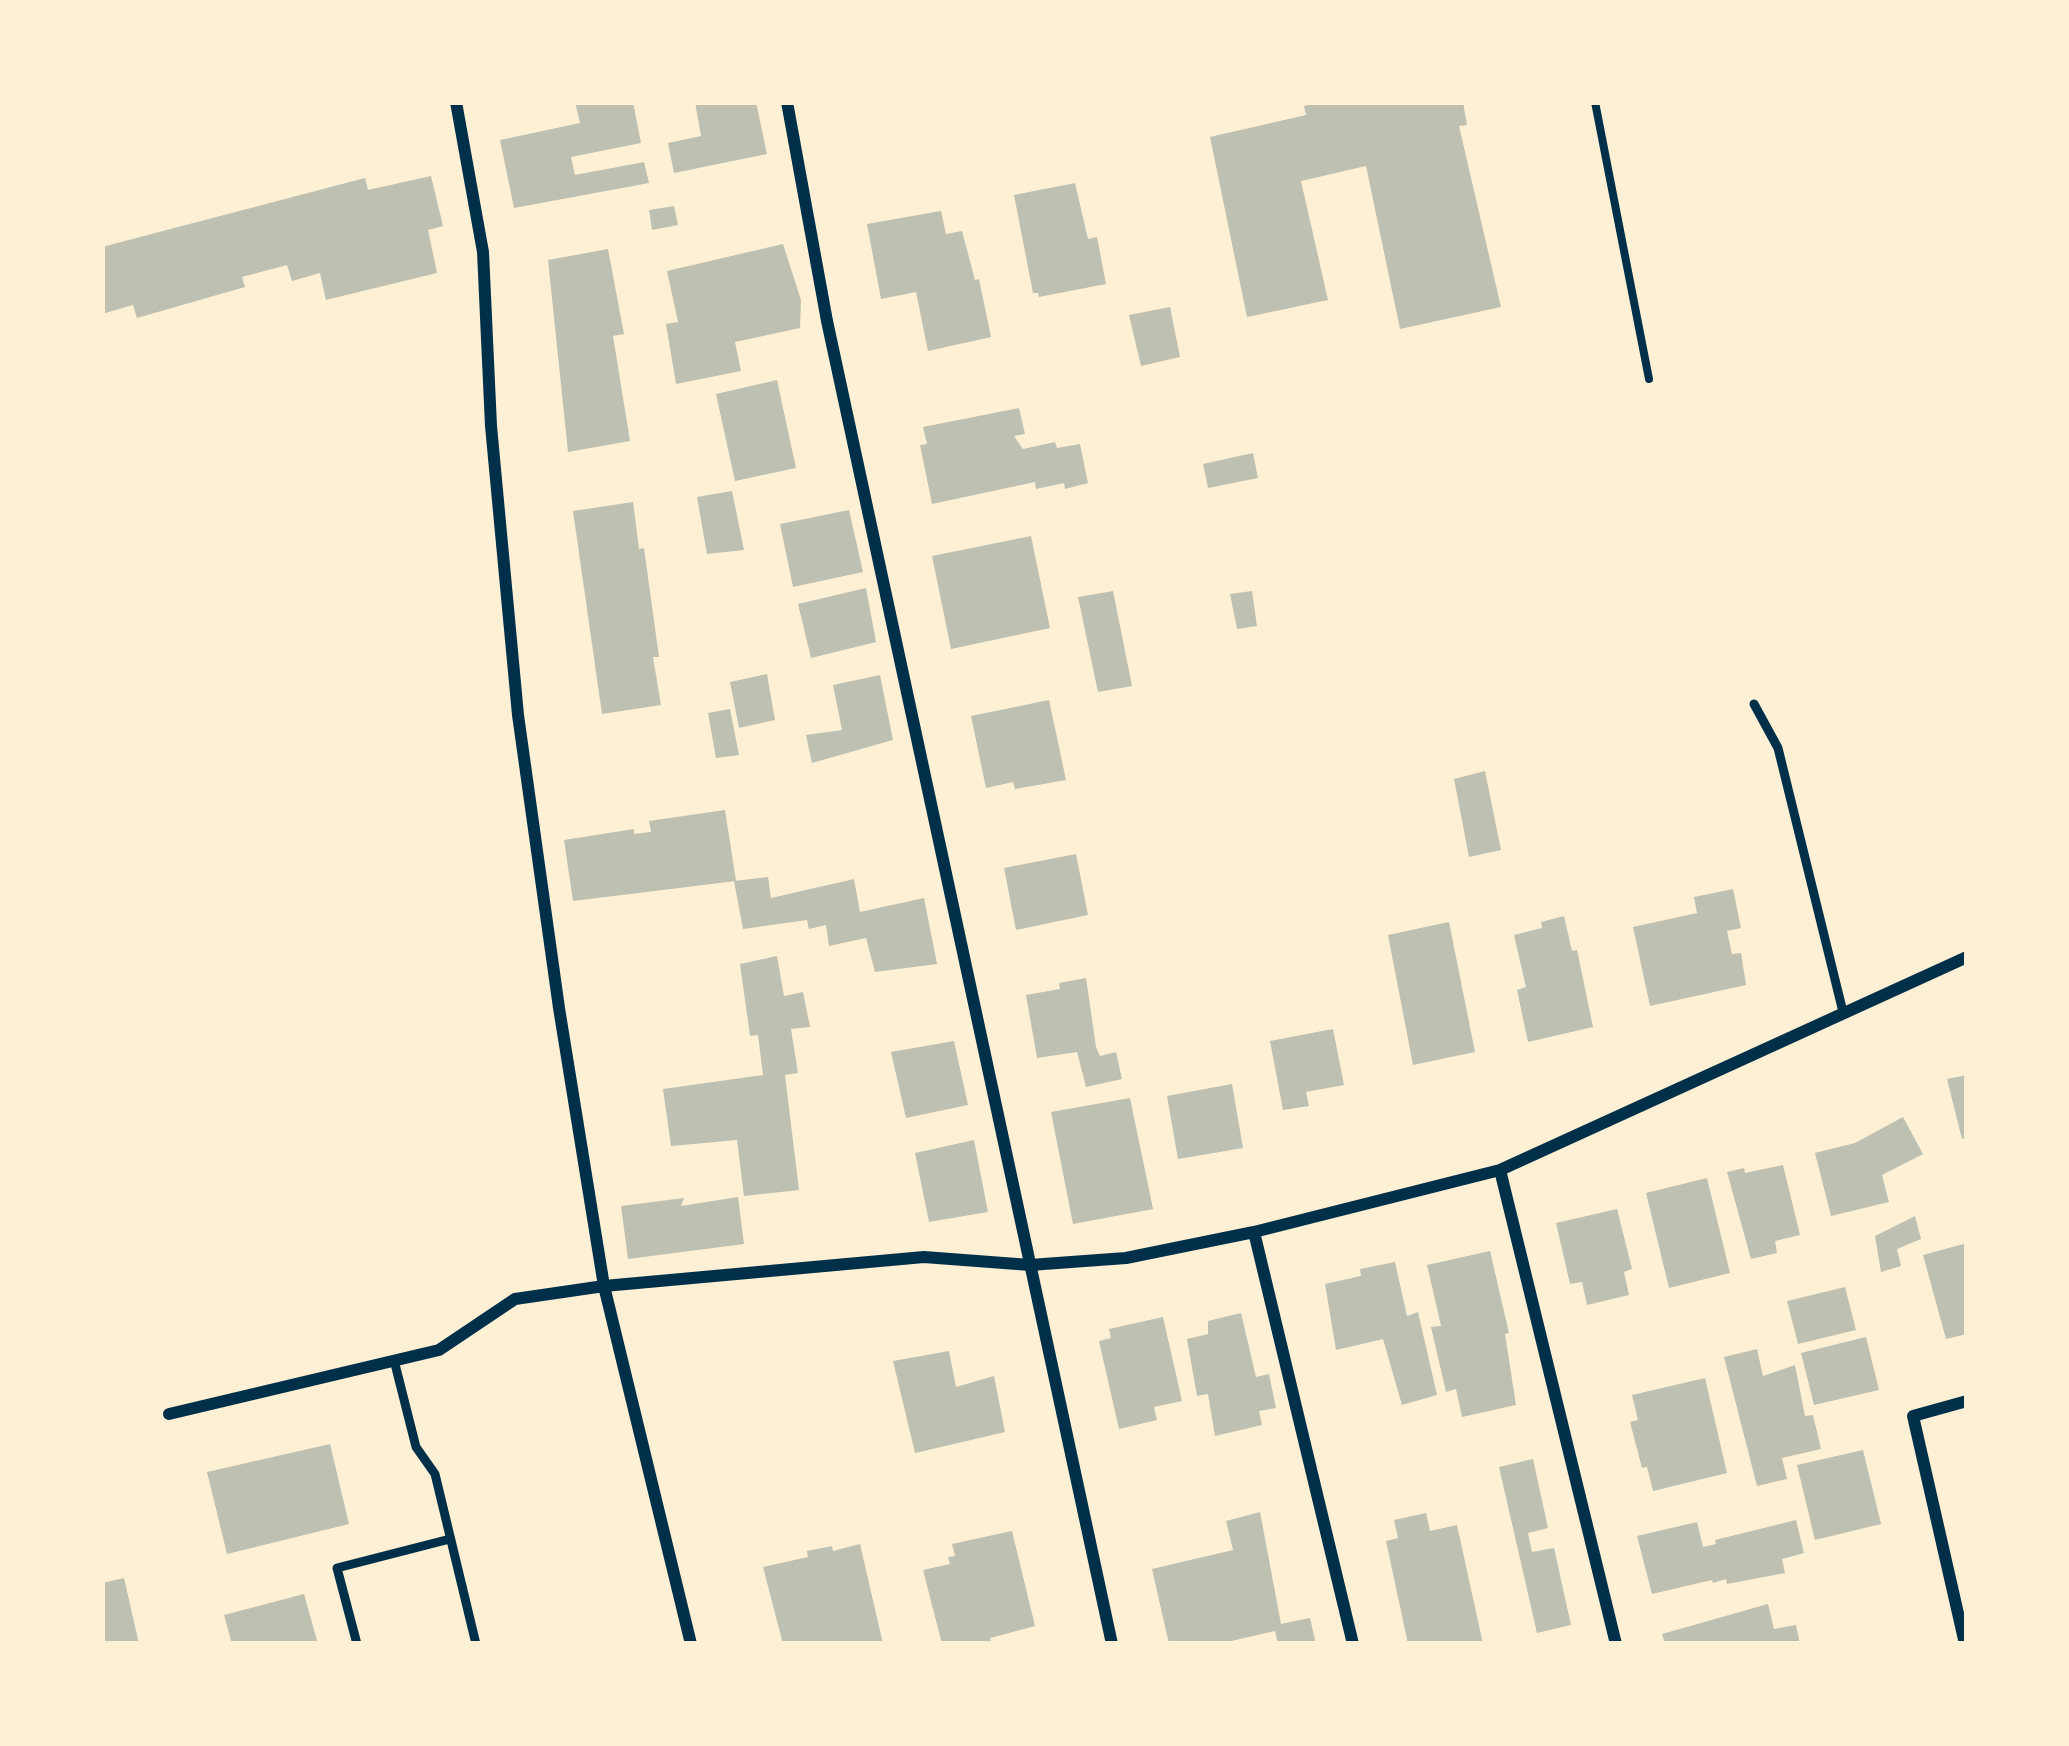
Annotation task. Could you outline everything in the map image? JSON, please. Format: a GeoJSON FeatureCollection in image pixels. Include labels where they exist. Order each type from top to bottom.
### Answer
{"type":"FeatureCollection","features":[{"type":"Feature","properties":{"kind":"street"},"geometry":{"type":"LineString","coordinates":[[456,102],[483,252],[491,426],[518,715],[604,1286],[691,1644]]}},
{"type":"Feature","properties":{"kind":"street"},"geometry":{"type":"LineString","coordinates":[[787,102],[827,321],[1112,1644]]}},
{"type":"Feature","properties":{"kind":"street"},"geometry":{"type":"LineString","coordinates":[[169,1414],[439,1349],[515,1299],[604,1286],[924,1257],[1030,1265],[1126,1258],[1254,1232],[1500,1170],[1967,957]]}},
{"type":"Feature","properties":{"kind":"street"},"geometry":{"type":"LineString","coordinates":[[1500,1170],[1616,1644]]}},
{"type":"Feature","properties":{"kind":"street"},"geometry":{"type":"LineString","coordinates":[[1254,1232],[1353,1644]]}},
{"type":"Feature","properties":{"kind":"street"},"geometry":{"type":"LineString","coordinates":[[1965,1644],[1913,1416],[1967,1401]]}},
{"type":"Feature","properties":{"kind":"lane"},"geometry":{"type":"LineString","coordinates":[[1754,704],[1778,748],[1843,1012]]}},
{"type":"Feature","properties":{"kind":"lane"},"geometry":{"type":"LineString","coordinates":[[394,1360],[416,1448],[435,1474],[476,1644]]}},
{"type":"Feature","properties":{"kind":"lane"},"geometry":{"type":"LineString","coordinates":[[357,1644],[337,1568],[451,1539]]}},
{"type":"Feature","properties":{"kind":"path"},"geometry":{"type":"LineString","coordinates":[[1595,102],[1649,379]]}},
{"type":"Feature","properties":{"kind":"building"},"geometry":{"type":"Polygon","coordinates":[[[575,102],[633,102],[641,143],[571,157],[575,175],[644,162],[649,183],[514,208],[500,140],[580,123],[575,102]]]}},
{"type":"Feature","properties":{"kind":"building"},"geometry":{"type":"Polygon","coordinates":[[[695,102],[756,102],[767,154],[674,173],[668,143],[701,136],[695,102]]]}},
{"type":"Feature","properties":{"kind":"building"},"geometry":{"type":"Polygon","coordinates":[[[1463,102],[1467,125],[1459,126],[1501,307],[1400,329],[1366,166],[1301,181],[1328,300],[1247,317],[1210,137],[1306,115],[1304,106],[1463,102]]]}},
{"type":"Feature","properties":{"kind":"building"},"geometry":{"type":"Polygon","coordinates":[[[431,176],[443,226],[428,230],[437,273],[326,300],[320,273],[292,281],[287,265],[242,277],[245,287],[137,318],[133,305],[102,314],[102,247],[365,178],[368,190],[431,176]]]}},
{"type":"Feature","properties":{"kind":"building"},"geometry":{"type":"Polygon","coordinates":[[[1075,183],[1088,239],[1097,237],[1106,284],[1039,297],[1033,293],[1014,195],[1075,183]]]}},
{"type":"Feature","properties":{"kind":"building"},"geometry":{"type":"Polygon","coordinates":[[[674,206],[678,225],[652,230],[649,210],[674,206]]]}},
{"type":"Feature","properties":{"kind":"building"},"geometry":{"type":"Polygon","coordinates":[[[941,211],[946,234],[962,231],[975,280],[979,279],[991,337],[928,351],[916,292],[881,299],[867,224],[941,211]]]}},
{"type":"Feature","properties":{"kind":"building"},"geometry":{"type":"Polygon","coordinates":[[[783,244],[801,300],[800,328],[735,342],[741,371],[676,384],[666,324],[678,322],[667,271],[783,244]]]}},
{"type":"Feature","properties":{"kind":"building"},"geometry":{"type":"Polygon","coordinates":[[[608,249],[624,334],[613,336],[630,441],[568,452],[548,260],[608,249]]]}},
{"type":"Feature","properties":{"kind":"building"},"geometry":{"type":"Polygon","coordinates":[[[1170,307],[1180,357],[1141,366],[1129,315],[1170,307]]]}},
{"type":"Feature","properties":{"kind":"building"},"geometry":{"type":"Polygon","coordinates":[[[777,380],[796,468],[735,481],[716,394],[777,380]]]}},
{"type":"Feature","properties":{"kind":"building"},"geometry":{"type":"Polygon","coordinates":[[[1019,408],[1025,434],[1014,436],[1023,449],[1055,442],[1057,448],[1080,444],[1088,483],[1036,489],[1035,482],[932,504],[920,445],[927,444],[923,427],[1019,408]]]}},
{"type":"Feature","properties":{"kind":"building"},"geometry":{"type":"Polygon","coordinates":[[[1253,453],[1258,478],[1208,488],[1203,464],[1253,453]]]}},
{"type":"Feature","properties":{"kind":"building"},"geometry":{"type":"Polygon","coordinates":[[[732,491],[744,550],[707,554],[697,497],[732,491]]]}},
{"type":"Feature","properties":{"kind":"building"},"geometry":{"type":"Polygon","coordinates":[[[633,502],[639,549],[644,548],[661,705],[602,714],[573,511],[633,502]]]}},
{"type":"Feature","properties":{"kind":"building"},"geometry":{"type":"Polygon","coordinates":[[[849,510],[863,572],[793,587],[780,524],[849,510]]]}},
{"type":"Feature","properties":{"kind":"building"},"geometry":{"type":"Polygon","coordinates":[[[1031,536],[1050,628],[951,649],[932,556],[1031,536]]]}},
{"type":"Feature","properties":{"kind":"building"},"geometry":{"type":"Polygon","coordinates":[[[866,588],[876,642],[811,658],[798,604],[866,588]]]}},
{"type":"Feature","properties":{"kind":"building"},"geometry":{"type":"Polygon","coordinates":[[[1113,591],[1132,686],[1098,692],[1078,597],[1113,591]]]}},
{"type":"Feature","properties":{"kind":"building"},"geometry":{"type":"Polygon","coordinates":[[[1252,591],[1257,626],[1237,629],[1230,594],[1252,591]]]}},
{"type":"Feature","properties":{"kind":"building"},"geometry":{"type":"Polygon","coordinates":[[[767,674],[775,720],[739,728],[730,682],[767,674]]]}},
{"type":"Feature","properties":{"kind":"building"},"geometry":{"type":"Polygon","coordinates":[[[880,675],[893,740],[812,763],[806,735],[842,730],[833,685],[880,675]]]}},
{"type":"Feature","properties":{"kind":"building"},"geometry":{"type":"Polygon","coordinates":[[[1049,700],[1066,780],[1015,789],[1013,782],[986,788],[971,716],[1049,700]]]}},
{"type":"Feature","properties":{"kind":"building"},"geometry":{"type":"Polygon","coordinates":[[[730,709],[739,755],[716,758],[708,713],[730,709]]]}},
{"type":"Feature","properties":{"kind":"building"},"geometry":{"type":"Polygon","coordinates":[[[1485,771],[1501,850],[1469,857],[1454,779],[1485,771]]]}},
{"type":"Feature","properties":{"kind":"building"},"geometry":{"type":"Polygon","coordinates":[[[725,810],[736,881],[573,901],[564,840],[634,829],[634,834],[651,832],[649,821],[725,810]]]}},
{"type":"Feature","properties":{"kind":"building"},"geometry":{"type":"Polygon","coordinates":[[[1076,854],[1088,915],[1016,930],[1004,868],[1076,854]]]}},
{"type":"Feature","properties":{"kind":"building"},"geometry":{"type":"Polygon","coordinates":[[[768,877],[771,898],[854,879],[860,912],[924,898],[937,964],[875,972],[866,938],[829,946],[826,925],[809,929],[807,920],[743,929],[734,881],[768,877]]]}},
{"type":"Feature","properties":{"kind":"building"},"geometry":{"type":"Polygon","coordinates":[[[1733,889],[1741,928],[1727,931],[1732,954],[1741,953],[1746,985],[1650,1006],[1633,927],[1697,913],[1694,897],[1733,889]]]}},
{"type":"Feature","properties":{"kind":"building"},"geometry":{"type":"Polygon","coordinates":[[[1564,916],[1572,951],[1577,950],[1593,1027],[1528,1042],[1517,990],[1526,987],[1514,935],[1564,916]]]}},
{"type":"Feature","properties":{"kind":"building"},"geometry":{"type":"Polygon","coordinates":[[[1449,922],[1475,1052],[1413,1065],[1388,935],[1449,922]]]}},
{"type":"Feature","properties":{"kind":"building"},"geometry":{"type":"Polygon","coordinates":[[[777,956],[784,996],[803,992],[810,1027],[791,1029],[798,1073],[785,1075],[799,1190],[744,1196],[737,1140],[671,1146],[663,1089],[763,1075],[758,1035],[750,1036],[740,964],[777,956]]]}},
{"type":"Feature","properties":{"kind":"building"},"geometry":{"type":"Polygon","coordinates":[[[1086,978],[1096,1047],[1100,1056],[1116,1052],[1122,1079],[1086,1087],[1077,1052],[1037,1058],[1026,995],[1086,978]]]}},
{"type":"Feature","properties":{"kind":"building"},"geometry":{"type":"Polygon","coordinates":[[[1333,1029],[1344,1085],[1306,1092],[1309,1106],[1283,1110],[1270,1041],[1333,1029]]]}},
{"type":"Feature","properties":{"kind":"building"},"geometry":{"type":"Polygon","coordinates":[[[954,1041],[968,1105],[906,1118],[891,1052],[954,1041]]]}},
{"type":"Feature","properties":{"kind":"building"},"geometry":{"type":"Polygon","coordinates":[[[1967,1075],[1967,1138],[1962,1139],[1947,1079],[1967,1075]]]}},
{"type":"Feature","properties":{"kind":"building"},"geometry":{"type":"Polygon","coordinates":[[[1232,1084],[1243,1148],[1178,1159],[1167,1096],[1232,1084]]]}},
{"type":"Feature","properties":{"kind":"building"},"geometry":{"type":"Polygon","coordinates":[[[1130,1098],[1153,1209],[1073,1224],[1051,1112],[1130,1098]]]}},
{"type":"Feature","properties":{"kind":"building"},"geometry":{"type":"Polygon","coordinates":[[[1903,1117],[1923,1154],[1882,1175],[1889,1202],[1831,1216],[1815,1153],[1855,1143],[1903,1117]]]}},
{"type":"Feature","properties":{"kind":"building"},"geometry":{"type":"Polygon","coordinates":[[[974,1140],[988,1212],[929,1222],[915,1153],[974,1140]]]}},
{"type":"Feature","properties":{"kind":"building"},"geometry":{"type":"Polygon","coordinates":[[[1783,1165],[1800,1235],[1775,1241],[1777,1253],[1751,1259],[1727,1172],[1783,1165]]]}},
{"type":"Feature","properties":{"kind":"building"},"geometry":{"type":"Polygon","coordinates":[[[1707,1178],[1730,1273],[1669,1288],[1646,1193],[1707,1178]]]}},
{"type":"Feature","properties":{"kind":"building"},"geometry":{"type":"Polygon","coordinates":[[[738,1197],[744,1244],[628,1259],[621,1206],[684,1198],[681,1206],[738,1197]]]}},
{"type":"Feature","properties":{"kind":"building"},"geometry":{"type":"Polygon","coordinates":[[[1617,1209],[1632,1269],[1624,1272],[1629,1295],[1587,1305],[1582,1282],[1570,1284],[1556,1223],[1617,1209]]]}},
{"type":"Feature","properties":{"kind":"building"},"geometry":{"type":"Polygon","coordinates":[[[1915,1216],[1921,1239],[1897,1249],[1901,1266],[1881,1272],[1875,1236],[1915,1216]]]}},
{"type":"Feature","properties":{"kind":"building"},"geometry":{"type":"Polygon","coordinates":[[[1967,1243],[1967,1334],[1946,1339],[1923,1255],[1967,1243]]]}},
{"type":"Feature","properties":{"kind":"building"},"geometry":{"type":"Polygon","coordinates":[[[1490,1251],[1509,1333],[1505,1334],[1516,1405],[1462,1417],[1456,1389],[1446,1392],[1431,1327],[1441,1326],[1427,1265],[1490,1251]]]}},
{"type":"Feature","properties":{"kind":"building"},"geometry":{"type":"Polygon","coordinates":[[[1395,1262],[1407,1316],[1418,1312],[1437,1395],[1402,1405],[1383,1339],[1336,1350],[1325,1284],[1361,1276],[1360,1269],[1395,1262]]]}},
{"type":"Feature","properties":{"kind":"building"},"geometry":{"type":"Polygon","coordinates":[[[1845,1287],[1856,1330],[1798,1344],[1787,1301],[1845,1287]]]}},
{"type":"Feature","properties":{"kind":"building"},"geometry":{"type":"Polygon","coordinates":[[[1241,1313],[1256,1377],[1269,1374],[1276,1408],[1259,1411],[1262,1425],[1215,1436],[1208,1394],[1197,1396],[1187,1339],[1208,1334],[1208,1321],[1241,1313]]]}},
{"type":"Feature","properties":{"kind":"building"},"geometry":{"type":"Polygon","coordinates":[[[1163,1317],[1182,1401],[1154,1407],[1157,1420],[1119,1429],[1099,1341],[1111,1338],[1109,1329],[1163,1317]]]}},
{"type":"Feature","properties":{"kind":"building"},"geometry":{"type":"Polygon","coordinates":[[[1866,1337],[1879,1390],[1814,1405],[1801,1353],[1866,1337]]]}},
{"type":"Feature","properties":{"kind":"building"},"geometry":{"type":"Polygon","coordinates":[[[1757,1349],[1763,1376],[1795,1365],[1805,1416],[1813,1415],[1821,1449],[1782,1458],[1787,1479],[1757,1486],[1724,1357],[1757,1349]]]}},
{"type":"Feature","properties":{"kind":"building"},"geometry":{"type":"Polygon","coordinates":[[[949,1351],[956,1387],[994,1376],[1005,1432],[915,1453],[893,1361],[949,1351]]]}},
{"type":"Feature","properties":{"kind":"building"},"geometry":{"type":"Polygon","coordinates":[[[1705,1378],[1727,1473],[1653,1491],[1630,1422],[1638,1420],[1632,1395],[1705,1378]]]}},
{"type":"Feature","properties":{"kind":"building"},"geometry":{"type":"Polygon","coordinates":[[[330,1444],[349,1524],[227,1554],[207,1472],[330,1444]]]}},
{"type":"Feature","properties":{"kind":"building"},"geometry":{"type":"Polygon","coordinates":[[[1863,1450],[1881,1524],[1815,1540],[1797,1465],[1863,1450]]]}},
{"type":"Feature","properties":{"kind":"building"},"geometry":{"type":"Polygon","coordinates":[[[1533,1459],[1548,1528],[1528,1533],[1532,1552],[1554,1548],[1571,1625],[1537,1633],[1499,1467],[1533,1459]]]}},
{"type":"Feature","properties":{"kind":"building"},"geometry":{"type":"Polygon","coordinates":[[[1260,1512],[1281,1624],[1310,1618],[1316,1644],[1278,1644],[1275,1631],[1218,1644],[1169,1644],[1152,1569],[1233,1550],[1226,1521],[1260,1512]]]}},
{"type":"Feature","properties":{"kind":"building"},"geometry":{"type":"Polygon","coordinates":[[[1426,1513],[1430,1531],[1457,1525],[1483,1644],[1408,1644],[1386,1541],[1398,1538],[1394,1520],[1426,1513]]]}},
{"type":"Feature","properties":{"kind":"building"},"geometry":{"type":"Polygon","coordinates":[[[1796,1520],[1804,1553],[1782,1559],[1785,1573],[1727,1584],[1726,1579],[1712,1580],[1652,1594],[1637,1536],[1697,1522],[1703,1547],[1796,1520]]]}},
{"type":"Feature","properties":{"kind":"building"},"geometry":{"type":"Polygon","coordinates":[[[1012,1531],[1035,1626],[990,1638],[992,1644],[942,1644],[923,1570],[950,1564],[948,1557],[955,1556],[952,1544],[1012,1531]]]}},
{"type":"Feature","properties":{"kind":"building"},"geometry":{"type":"Polygon","coordinates":[[[860,1544],[883,1644],[783,1644],[763,1567],[808,1557],[807,1551],[860,1544]]]}},
{"type":"Feature","properties":{"kind":"building"},"geometry":{"type":"Polygon","coordinates":[[[124,1578],[139,1644],[102,1644],[102,1583],[124,1578]]]}},
{"type":"Feature","properties":{"kind":"building"},"geometry":{"type":"Polygon","coordinates":[[[304,1594],[318,1644],[232,1644],[224,1615],[304,1594]]]}},
{"type":"Feature","properties":{"kind":"building"},"geometry":{"type":"Polygon","coordinates":[[[1768,1604],[1774,1629],[1796,1625],[1800,1644],[1665,1644],[1662,1634],[1768,1604]]]}}]}
